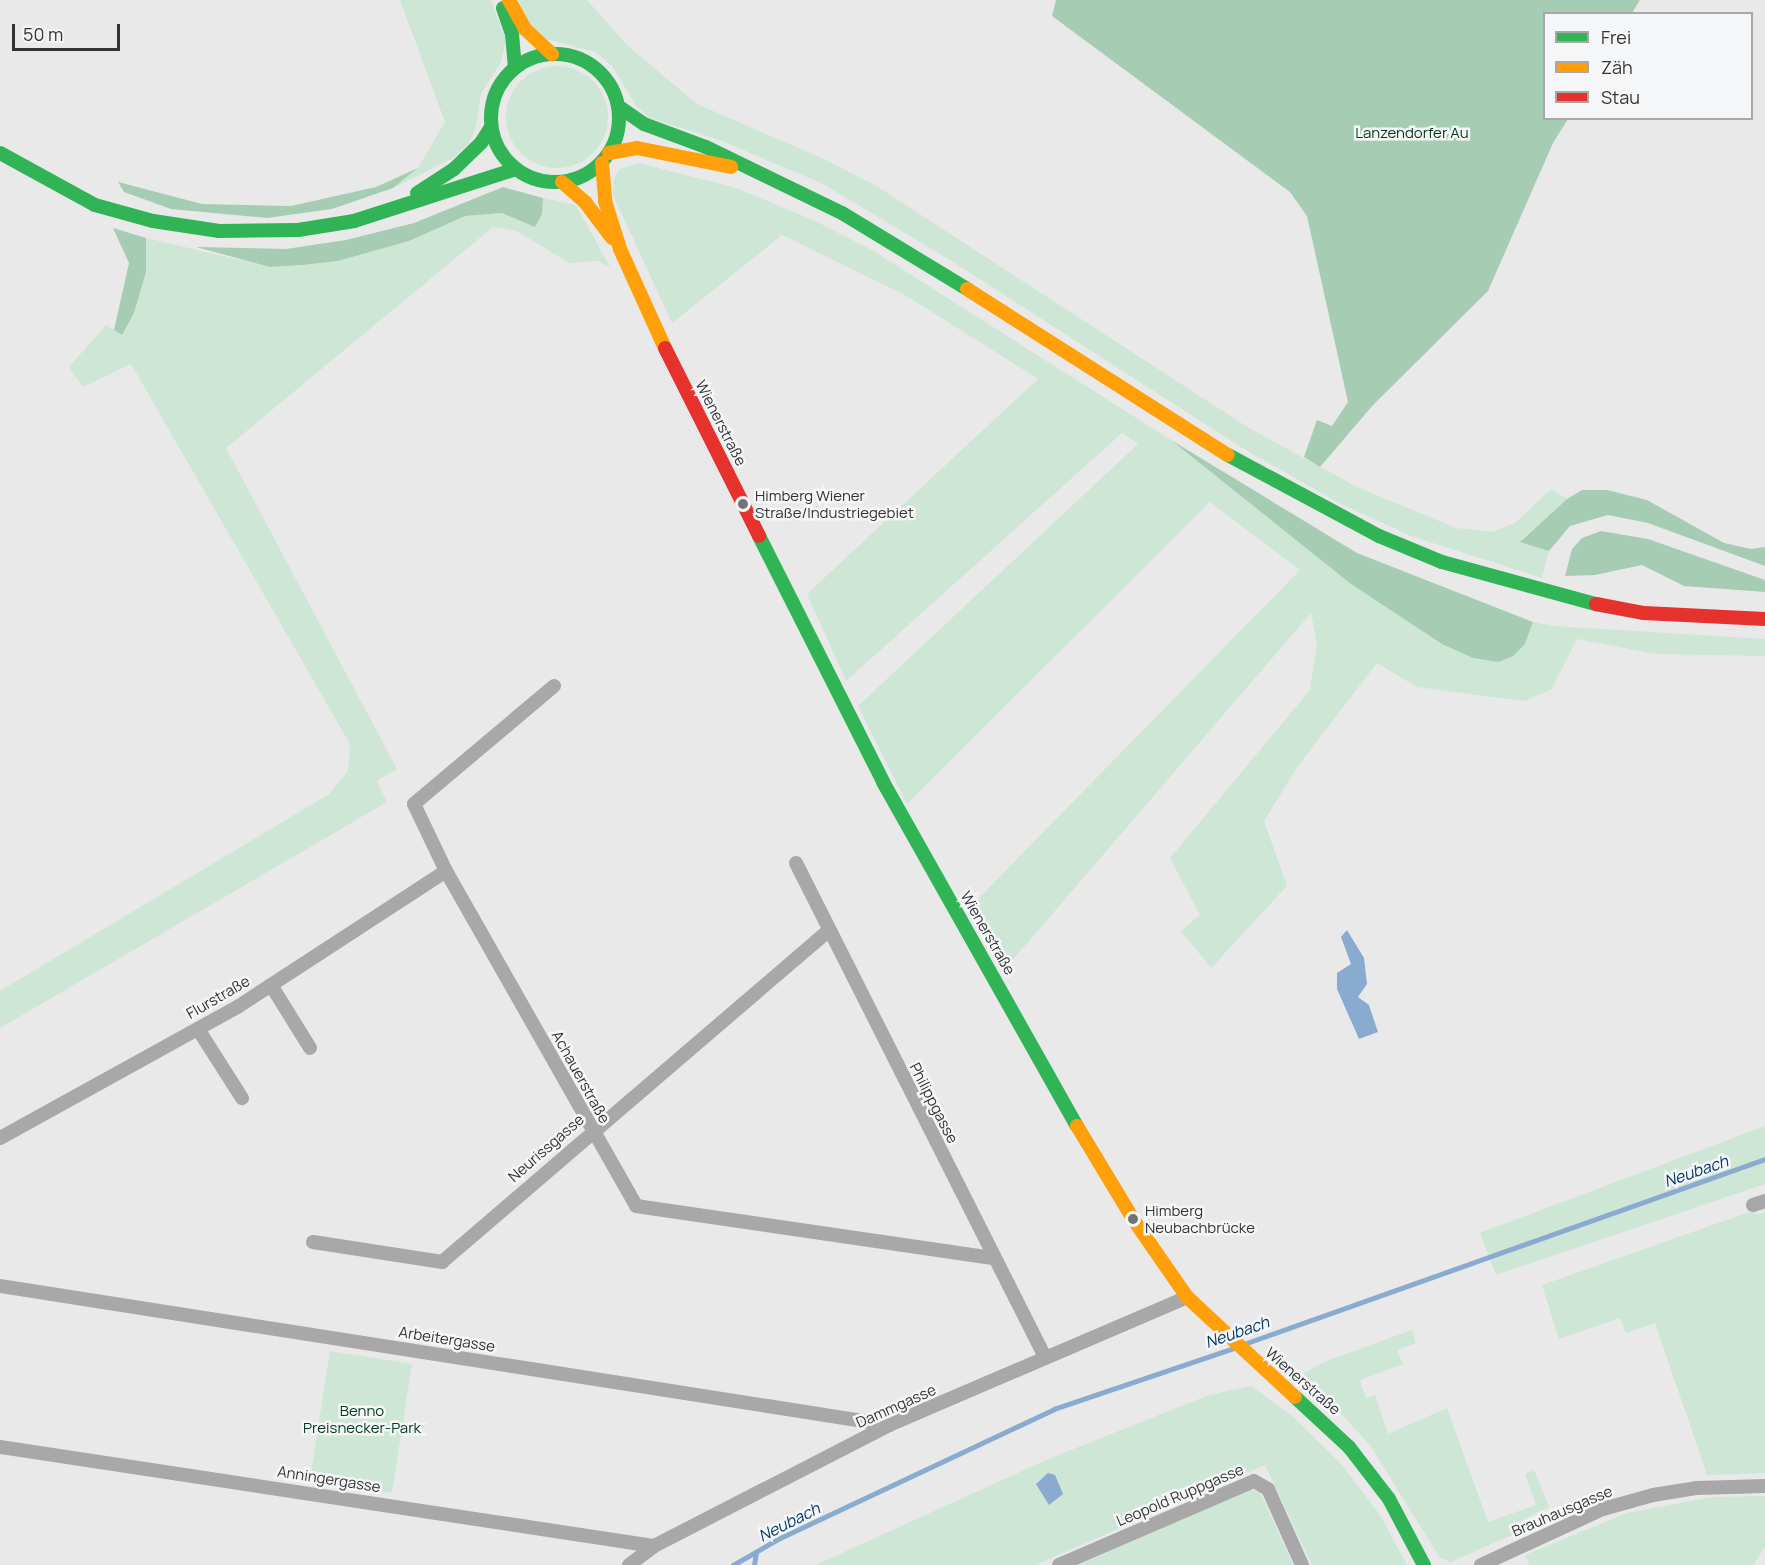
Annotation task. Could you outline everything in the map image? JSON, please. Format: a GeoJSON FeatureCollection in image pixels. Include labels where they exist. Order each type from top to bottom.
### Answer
{"type":"FeatureCollection","features":[{"type":"Feature","properties":{"kind":"main road"},"geometry":{"type":"LineString","coordinates":[[500,0],[512,34],[515,67]]}},
{"type":"Feature","properties":{"kind":"main road"},"geometry":{"type":"LineString","coordinates":[[509,0],[525,28],[552,54],[589,64],[608,82],[618,106],[619,124],[605,158]]}},
{"type":"Feature","properties":{"kind":"main road"},"geometry":{"type":"LineString","coordinates":[[400,204],[454,169],[481,143],[491,127],[498,88],[515,67],[552,54]]}},
{"type":"Feature","properties":{"kind":"main road"},"geometry":{"type":"LineString","coordinates":[[618,106],[644,124],[706,147],[745,169],[842,213],[1198,437],[1298,495],[1379,536],[1442,562],[1575,600],[1644,613],[1765,618]]}},
{"type":"Feature","properties":{"kind":"main road"},"geometry":{"type":"LineString","coordinates":[[491,127],[504,157],[516,169],[538,179],[562,182],[579,178],[605,158],[637,148],[745,169]]}},
{"type":"Feature","properties":{"kind":"main road"},"geometry":{"type":"LineString","coordinates":[[0,153],[94,205],[153,221],[219,231],[298,230],[354,221],[400,204],[516,169]]}},
{"type":"Feature","properties":{"kind":"main road","name":"Wienerstraße"},"geometry":{"type":"LineString","coordinates":[[605,158],[605,201],[620,249],[675,369],[882,782],[1080,1130],[1133,1219],[1187,1297],[1349,1446],[1389,1499],[1424,1565]]}},
{"type":"Feature","properties":{"kind":"main road","name":"Wienerstraße"},"geometry":{"type":"LineString","coordinates":[[562,182],[585,202],[620,249]]}},
{"type":"Feature","properties":{"kind":"street","name":"Achauerstraße"},"geometry":{"type":"LineString","coordinates":[[554,686],[414,804],[446,871],[636,1206],[994,1258]]}},
{"type":"Feature","properties":{"kind":"street","name":"Philippgasse"},"geometry":{"type":"LineString","coordinates":[[796,863],[828,931],[1045,1357]]}},
{"type":"Feature","properties":{"kind":"street","name":"Flurstraße"},"geometry":{"type":"LineString","coordinates":[[0,1138],[198,1029],[271,985],[446,871]]}},
{"type":"Feature","properties":{"kind":"street","name":"Neurissgasse"},"geometry":{"type":"LineString","coordinates":[[313,1242],[442,1262],[592,1130],[828,931]]}},
{"type":"Feature","properties":{"kind":"street"},"geometry":{"type":"LineString","coordinates":[[271,985],[310,1048]]}},
{"type":"Feature","properties":{"kind":"street"},"geometry":{"type":"LineString","coordinates":[[198,1029],[242,1098]]}},
{"type":"Feature","properties":{"kind":"street","name":"Arbeitergasse"},"geometry":{"type":"LineString","coordinates":[[0,1286],[890,1425]]}},
{"type":"Feature","properties":{"kind":"street","name":"Dammgasse"},"geometry":{"type":"LineString","coordinates":[[629,1565],[654,1546],[890,1425],[1187,1297]]}},
{"type":"Feature","properties":{"kind":"street","name":"Anningergasse"},"geometry":{"type":"LineString","coordinates":[[0,1447],[654,1546]]}},
{"type":"Feature","properties":{"kind":"street","name":"Leopold Ruppgasse"},"geometry":{"type":"LineString","coordinates":[[1059,1565],[1257,1481],[1268,1490],[1302,1565]]}},
{"type":"Feature","properties":{"kind":"street","name":"Brauhausgasse"},"geometry":{"type":"LineString","coordinates":[[1481,1565],[1603,1509],[1643,1498],[1697,1488],[1765,1486]]}},
{"type":"Feature","properties":{"kind":"green space"},"geometry":{"type":"Polygon","coordinates":[[[400,0],[491,0],[506,40],[501,62],[481,94],[476,126],[469,144],[453,158],[393,188],[418,168],[445,122],[400,0]]]}},
{"type":"Feature","properties":{"kind":"green space"},"geometry":{"type":"Polygon","coordinates":[[[518,0],[587,0],[628,46],[697,104],[826,160],[878,187],[1249,428],[1357,487],[1456,528],[1492,532],[1515,523],[1551,489],[1567,499],[1520,541],[1549,551],[1542,578],[1411,536],[1339,503],[1244,449],[950,260],[821,183],[722,141],[650,118],[637,107],[612,66],[595,52],[543,38],[529,26],[518,0]]]}},
{"type":"Feature","properties":{"kind":"green space","name":"Lanzendorfer Au"},"geometry":{"type":"Polygon","coordinates":[[[1056,0],[1640,0],[1633,12],[1543,12],[1543,120],[1567,120],[1553,143],[1488,291],[1373,405],[1320,467],[1304,457],[1317,420],[1332,426],[1348,402],[1307,216],[1290,192],[1052,16],[1056,0]]]}},
{"type":"Feature","properties":{"kind":"green space"},"geometry":{"type":"Polygon","coordinates":[[[557,66],[576,70],[593,81],[604,98],[608,117],[604,136],[593,153],[576,164],[557,168],[538,164],[521,153],[510,136],[506,117],[510,98],[521,81],[538,70],[557,66]]]}},
{"type":"Feature","properties":{"kind":"green space"},"geometry":{"type":"Polygon","coordinates":[[[639,163],[736,188],[813,220],[872,250],[1171,440],[1351,584],[1442,644],[1525,644],[1533,622],[1554,626],[1765,639],[1765,656],[1656,654],[1577,639],[1551,690],[1524,701],[1417,687],[1377,663],[1298,766],[1264,821],[1287,886],[1211,968],[1181,931],[1200,915],[1170,858],[1310,690],[1317,644],[1311,613],[1004,970],[968,909],[1300,570],[1210,502],[907,804],[858,706],[1138,444],[1122,433],[846,681],[807,594],[1038,379],[905,295],[782,235],[672,323],[613,195],[614,178],[620,169],[639,163]]]}},
{"type":"Feature","properties":{"kind":"green space"},"geometry":{"type":"Polygon","coordinates":[[[418,168],[393,188],[332,209],[267,218],[171,209],[124,192],[118,182],[202,204],[291,206],[376,187],[418,168]]]}},
{"type":"Feature","properties":{"kind":"green space"},"geometry":{"type":"Polygon","coordinates":[[[503,187],[543,198],[542,214],[535,227],[502,213],[465,216],[409,241],[338,261],[270,267],[196,247],[286,249],[346,240],[414,223],[503,187]]]}},
{"type":"Feature","properties":{"kind":"green space"},"geometry":{"type":"Polygon","coordinates":[[[543,198],[576,205],[610,267],[598,261],[569,263],[517,231],[493,227],[226,448],[397,769],[377,781],[387,802],[0,1028],[0,991],[329,794],[348,771],[350,744],[131,364],[83,387],[69,367],[106,325],[122,335],[134,313],[146,272],[146,238],[270,267],[303,265],[338,261],[409,241],[465,216],[502,213],[535,226],[542,214],[543,198]]]}},
{"type":"Feature","properties":{"kind":"green space"},"geometry":{"type":"Polygon","coordinates":[[[113,228],[146,238],[146,272],[134,313],[122,335],[114,330],[129,263],[113,228]]]}},
{"type":"Feature","properties":{"kind":"green space"},"geometry":{"type":"Polygon","coordinates":[[[1171,440],[1357,553],[1533,622],[1525,644],[1513,656],[1499,662],[1473,658],[1442,644],[1351,584],[1171,440]]]}},
{"type":"Feature","properties":{"kind":"green space"},"geometry":{"type":"Polygon","coordinates":[[[1582,490],[1607,490],[1647,500],[1724,543],[1751,549],[1765,547],[1765,566],[1648,523],[1608,515],[1570,526],[1549,551],[1520,542],[1567,499],[1582,490]]]}},
{"type":"Feature","properties":{"kind":"green space"},"geometry":{"type":"Polygon","coordinates":[[[1601,531],[1648,539],[1765,580],[1765,592],[1684,586],[1642,565],[1595,575],[1565,576],[1572,549],[1582,538],[1601,531]]]}},
{"type":"Feature","properties":{"kind":"green space"},"geometry":{"type":"Polygon","coordinates":[[[1765,1126],[1765,1184],[1496,1275],[1480,1233],[1765,1126]]]}},
{"type":"Feature","properties":{"kind":"green space"},"geometry":{"type":"Polygon","coordinates":[[[1755,1210],[1756,1215],[1765,1212],[1765,1473],[1707,1475],[1655,1323],[1626,1333],[1620,1318],[1559,1339],[1542,1285],[1755,1210]]]}},
{"type":"Feature","properties":{"kind":"green space"},"geometry":{"type":"Polygon","coordinates":[[[1412,1330],[1416,1343],[1397,1350],[1403,1364],[1360,1380],[1366,1398],[1375,1395],[1388,1434],[1447,1408],[1488,1522],[1536,1505],[1525,1474],[1534,1470],[1549,1507],[1521,1521],[1523,1530],[1451,1562],[1440,1558],[1370,1445],[1328,1400],[1299,1376],[1326,1361],[1412,1330]]]}},
{"type":"Feature","properties":{"kind":"green space","name":"Benno Preisnecker-Park"},"geometry":{"type":"Polygon","coordinates":[[[330,1351],[412,1364],[392,1493],[350,1486],[346,1478],[335,1476],[329,1482],[310,1479],[330,1351]]]}},
{"type":"Feature","properties":{"kind":"green space"},"geometry":{"type":"Polygon","coordinates":[[[1251,1386],[1292,1416],[1342,1465],[1380,1515],[1407,1565],[1312,1565],[1265,1465],[1035,1565],[816,1565],[1046,1460],[1209,1395],[1251,1386]]]}},
{"type":"Feature","properties":{"kind":"green space"},"geometry":{"type":"Polygon","coordinates":[[[1251,1489],[1260,1492],[1293,1565],[1079,1565],[1251,1489]]]}},
{"type":"Feature","properties":{"kind":"green space"},"geometry":{"type":"Polygon","coordinates":[[[1765,1496],[1765,1547],[1753,1565],[1529,1565],[1525,1555],[1627,1513],[1712,1497],[1765,1496]]]}},
{"type":"Feature","properties":{"kind":"water"},"geometry":{"type":"Polygon","coordinates":[[[1347,930],[1364,958],[1367,984],[1358,997],[1369,1005],[1378,1032],[1359,1039],[1337,989],[1337,973],[1351,964],[1341,937],[1347,930]]]}},
{"type":"Feature","properties":{"kind":"water"},"geometry":{"type":"Polygon","coordinates":[[[1048,1473],[1055,1475],[1063,1494],[1049,1505],[1036,1484],[1048,1473]]]}},
{"type":"Feature","properties":{"kind":"waterway","name":"Neubach"},"geometry":{"type":"LineString","coordinates":[[1244,1344],[1765,1159]]}},
{"type":"Feature","properties":{"kind":"waterway","name":"Neubach"},"geometry":{"type":"LineString","coordinates":[[733,1565],[778,1539],[1054,1409],[1234,1348]]}},
{"type":"Feature","properties":{"kind":"waterway"},"geometry":{"type":"LineString","coordinates":[[754,1565],[756,1552]]}},
{"type":"Feature","properties":{"kind":"traffic: fast"},"geometry":{"type":"LineString","coordinates":[[503,8],[512,34],[515,67]]}},
{"type":"Feature","properties":{"kind":"traffic: fast"},"geometry":{"type":"LineString","coordinates":[[555,54],[580,59],[600,73],[614,93],[619,118],[614,143],[600,163],[580,177],[555,182],[530,177],[510,163],[496,143],[491,118],[496,93],[510,73],[530,59],[555,54]]}},
{"type":"Feature","properties":{"kind":"traffic: fast"},"geometry":{"type":"LineString","coordinates":[[618,106],[644,124],[706,147],[842,213],[967,289]]}},
{"type":"Feature","properties":{"kind":"traffic: fast"},"geometry":{"type":"LineString","coordinates":[[417,193],[454,169],[481,143],[491,127]]}},
{"type":"Feature","properties":{"kind":"traffic: fast"},"geometry":{"type":"LineString","coordinates":[[0,153],[95,205],[153,221],[219,231],[298,230],[354,221],[516,169]]}},
{"type":"Feature","properties":{"kind":"traffic: fast"},"geometry":{"type":"LineString","coordinates":[[1228,455],[1379,536],[1442,562],[1596,604]]}},
{"type":"Feature","properties":{"kind":"traffic: fast"},"geometry":{"type":"LineString","coordinates":[[759,536],[883,782],[1077,1126]]}},
{"type":"Feature","properties":{"kind":"traffic: fast"},"geometry":{"type":"LineString","coordinates":[[1295,1397],[1349,1447],[1389,1499],[1424,1565]]}},
{"type":"Feature","properties":{"kind":"traffic: slow"},"geometry":{"type":"LineString","coordinates":[[509,0],[525,29],[552,54]]}},
{"type":"Feature","properties":{"kind":"traffic: slow"},"geometry":{"type":"LineString","coordinates":[[609,153],[637,148],[731,167]]}},
{"type":"Feature","properties":{"kind":"traffic: slow"},"geometry":{"type":"LineString","coordinates":[[602,163],[605,201],[620,249],[665,348]]}},
{"type":"Feature","properties":{"kind":"traffic: slow"},"geometry":{"type":"LineString","coordinates":[[562,182],[585,202],[612,238]]}},
{"type":"Feature","properties":{"kind":"traffic: slow"},"geometry":{"type":"LineString","coordinates":[[967,289],[1228,455]]}},
{"type":"Feature","properties":{"kind":"traffic: slow"},"geometry":{"type":"LineString","coordinates":[[1077,1126],[1133,1219],[1187,1297],[1295,1397]]}},
{"type":"Feature","properties":{"kind":"traffic: jam"},"geometry":{"type":"LineString","coordinates":[[665,348],[759,536]]}},
{"type":"Feature","properties":{"kind":"traffic: jam"},"geometry":{"type":"LineString","coordinates":[[1596,604],[1644,613],[1765,619]]}},
{"type":"Feature","properties":{"kind":"place","name":"Himberg Wiener Straße/Industriegebiet"},"geometry":{"type":"Point","coordinates":[743,504]}},
{"type":"Feature","properties":{"kind":"place","name":"Himberg Neubachbrücke"},"geometry":{"type":"Point","coordinates":[1133,1219]}}]}
